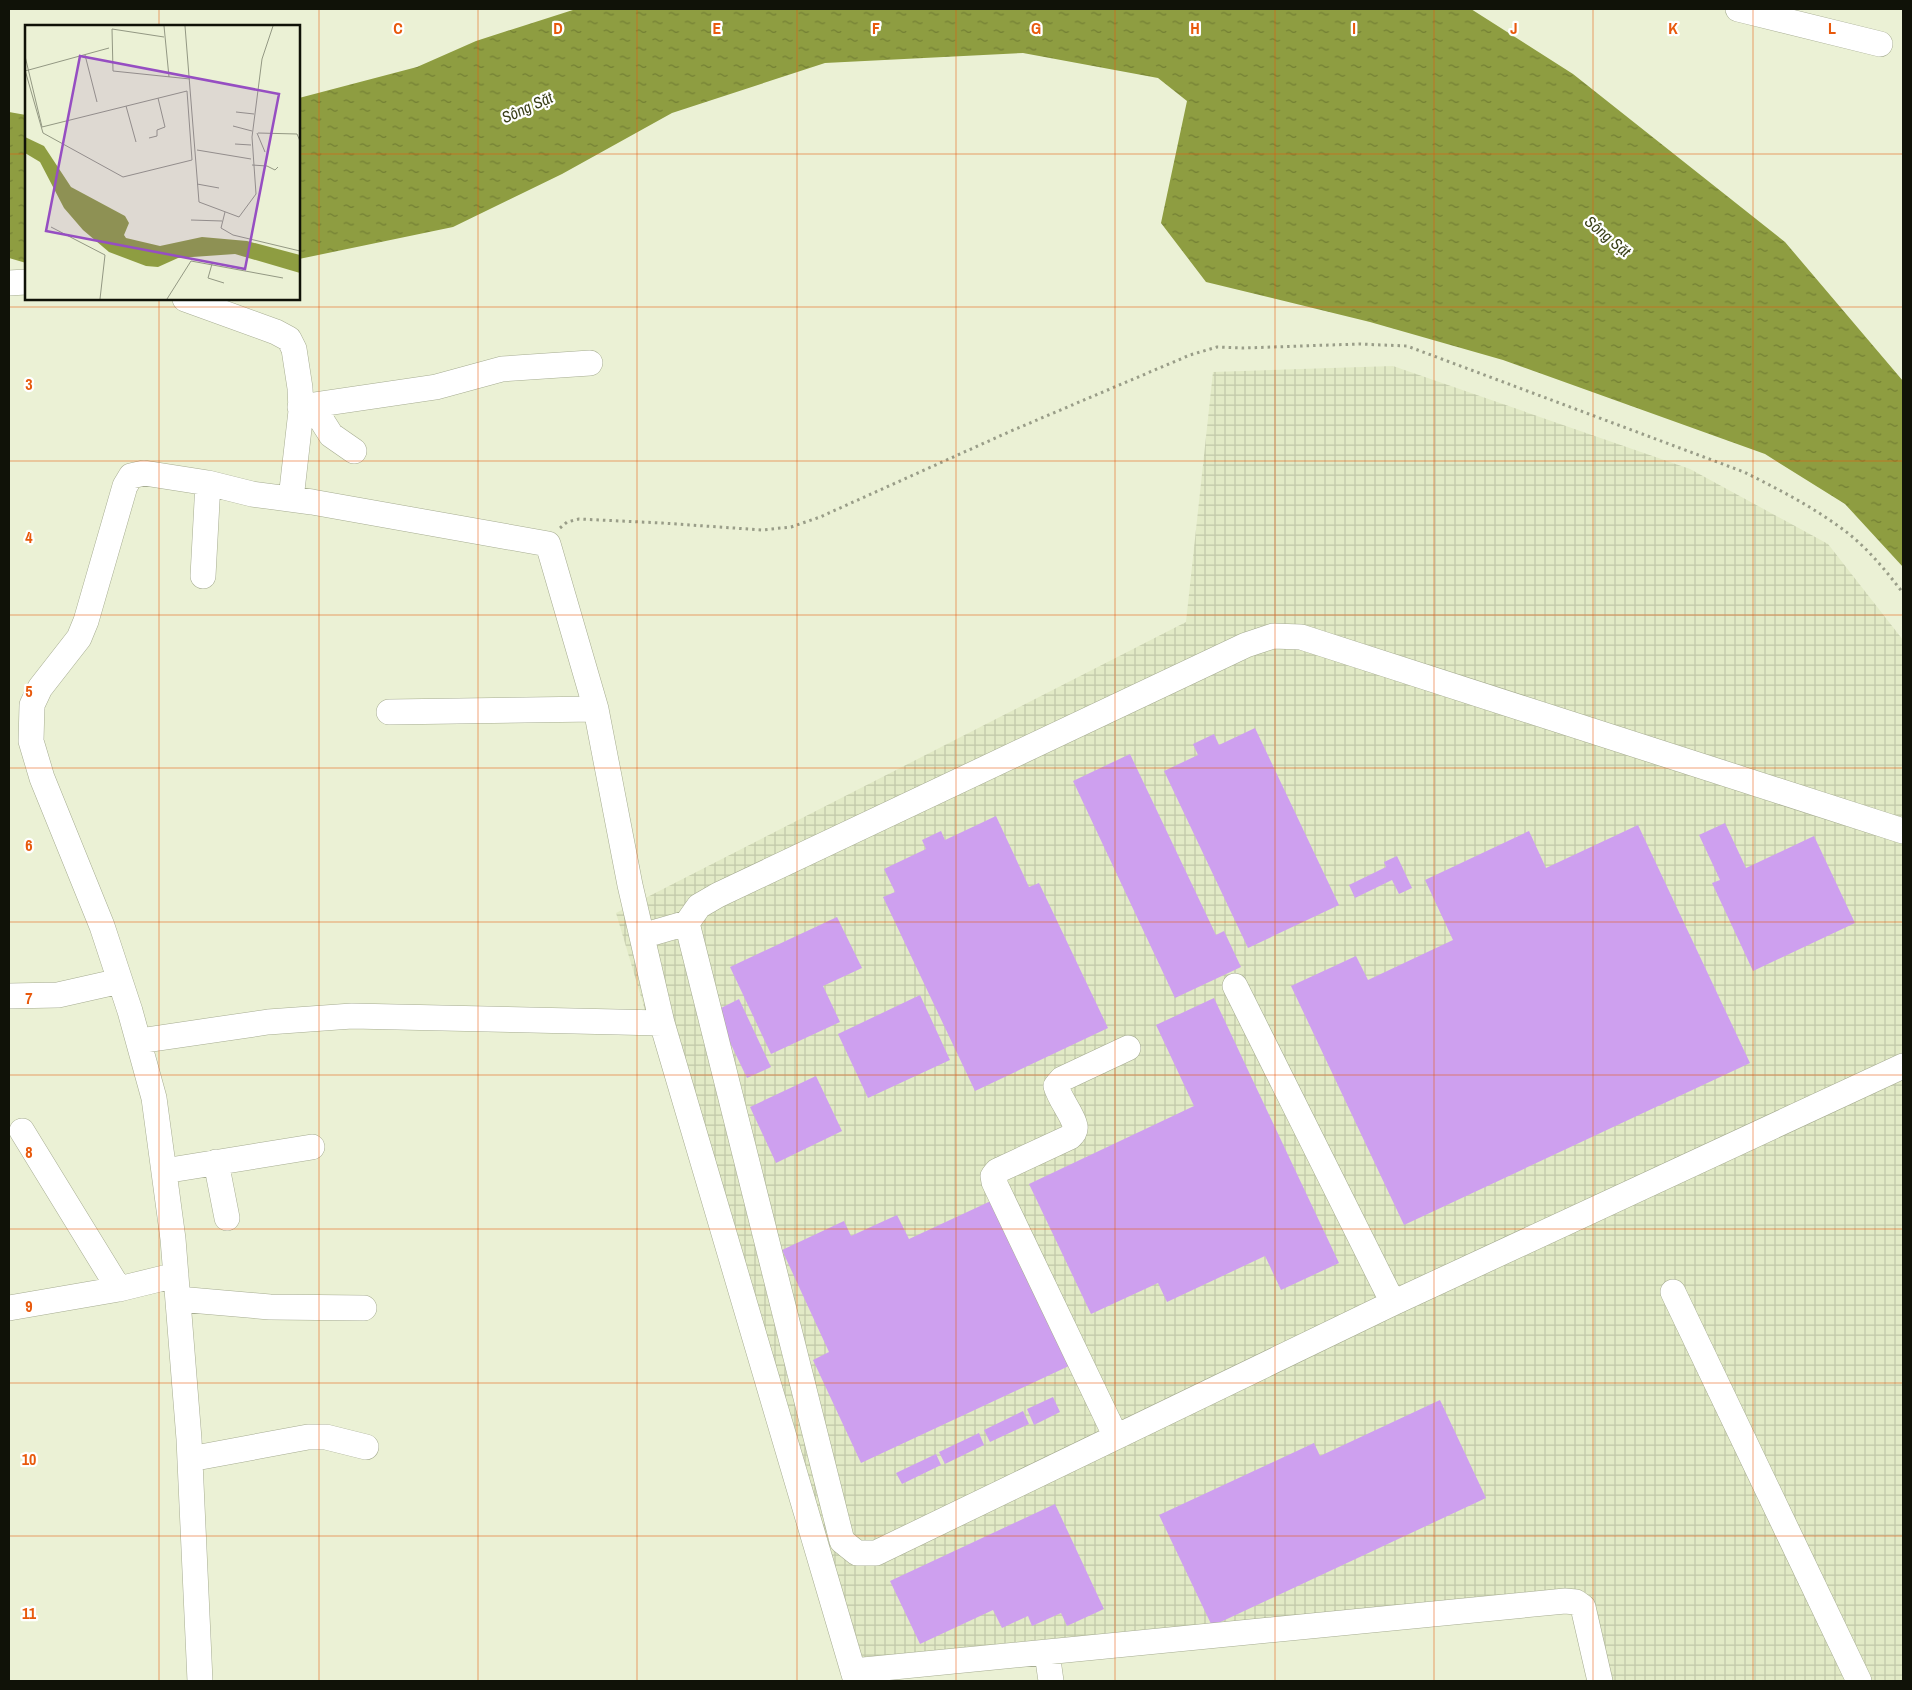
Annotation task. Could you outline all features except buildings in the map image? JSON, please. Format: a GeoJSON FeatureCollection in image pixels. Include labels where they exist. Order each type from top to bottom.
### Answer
{"type":"FeatureCollection","features":[{"type":"Feature","properties":{"kind":"street"},"geometry":{"type":"LineString","coordinates":[[1738,9],[1880,44]]}},
{"type":"Feature","properties":{"kind":"street"},"geometry":{"type":"LineString","coordinates":[[9,283],[25,282]]}},
{"type":"Feature","properties":{"kind":"street"},"geometry":{"type":"LineString","coordinates":[[188,300],[276,332],[290,339],[294,348],[300,388],[306,406],[331,435],[354,451]]}},
{"type":"Feature","properties":{"kind":"street"},"geometry":{"type":"LineString","coordinates":[[306,406],[436,387],[502,369],[590,363]]}},
{"type":"Feature","properties":{"kind":"street"},"geometry":{"type":"LineString","coordinates":[[291,500],[306,406]]}},
{"type":"Feature","properties":{"kind":"street"},"geometry":{"type":"LineString","coordinates":[[200,1681],[190,1459],[177,1287],[154,1098],[139,1041],[91,896],[42,778],[31,740],[32,704],[40,688],[79,638],[86,621],[125,486],[131,476],[144,473],[208,483],[252,494],[548,544],[596,709],[630,885],[662,1023],[854,1676],[1047,1653],[1565,1601],[1576,1602],[1583,1607],[1600,1681]]}},
{"type":"Feature","properties":{"kind":"street"},"geometry":{"type":"LineString","coordinates":[[203,576],[208,483]]}},
{"type":"Feature","properties":{"kind":"street"},"geometry":{"type":"LineString","coordinates":[[642,936],[687,923],[699,906],[718,894],[1246,645],[1273,636],[1301,637],[1903,831]]}},
{"type":"Feature","properties":{"kind":"street"},"geometry":{"type":"LineString","coordinates":[[390,712],[596,709]]}},
{"type":"Feature","properties":{"kind":"street"},"geometry":{"type":"LineString","coordinates":[[687,923],[842,1541],[856,1553],[876,1553],[1393,1303],[1903,1066]]}},
{"type":"Feature","properties":{"kind":"street"},"geometry":{"type":"LineString","coordinates":[[9,996],[58,995],[120,982]]}},
{"type":"Feature","properties":{"kind":"street"},"geometry":{"type":"LineString","coordinates":[[1236,986],[1393,1303]]}},
{"type":"Feature","properties":{"kind":"street"},"geometry":{"type":"LineString","coordinates":[[139,1041],[268,1022],[352,1016],[662,1023]]}},
{"type":"Feature","properties":{"kind":"street"},"geometry":{"type":"LineString","coordinates":[[1116,1437],[994,1182],[993,1176],[997,1171],[1070,1137],[1075,1132],[1075,1125],[1059,1096],[1056,1086],[1062,1079],[1128,1048]]}},
{"type":"Feature","properties":{"kind":"street"},"geometry":{"type":"LineString","coordinates":[[22,1132],[119,1289]]}},
{"type":"Feature","properties":{"kind":"street"},"geometry":{"type":"LineString","coordinates":[[164,1170],[312,1147]]}},
{"type":"Feature","properties":{"kind":"street"},"geometry":{"type":"LineString","coordinates":[[216,1162],[227,1218]]}},
{"type":"Feature","properties":{"kind":"street"},"geometry":{"type":"LineString","coordinates":[[9,1308],[119,1289],[177,1287],[270,1307],[364,1308]]}},
{"type":"Feature","properties":{"kind":"street"},"geometry":{"type":"LineString","coordinates":[[1672,1292],[1859,1681]]}},
{"type":"Feature","properties":{"kind":"street"},"geometry":{"type":"LineString","coordinates":[[190,1459],[308,1437],[326,1437],[366,1447]]}},
{"type":"Feature","properties":{"kind":"street"},"geometry":{"type":"LineString","coordinates":[[1047,1653],[1051,1681]]}},
{"type":"Feature","properties":{"kind":"path"},"geometry":{"type":"LineString","coordinates":[[548,544],[567,522],[578,519],[662,522],[754,530],[792,527],[820,517],[1012,431],[1190,355],[1217,347],[1244,348],[1359,344],[1407,346],[1744,472],[1785,493],[1822,515],[1850,535],[1884,568],[1903,593]]}},
{"type":"Feature","properties":{"kind":"shaded area"},"geometry":{"type":"Polygon","coordinates":[[[1393,366],[1690,469],[1828,544],[1903,640],[1903,1681],[1608,1681],[1585,1592],[844,1678],[616,913],[1186,622],[1213,372],[1393,366]]]}},
{"type":"Feature","properties":{"kind":"water","name":"Sông Sặt"},"geometry":{"type":"Polygon","coordinates":[[[576,9],[1471,9],[1573,74],[1785,242],[1903,381],[1903,567],[1845,504],[1765,454],[1503,360],[1370,322],[1206,282],[1161,223],[1187,101],[1158,78],[1023,53],[825,63],[672,113],[562,174],[453,227],[300,259],[300,98],[417,67],[476,41],[576,9]]]}},
{"type":"Feature","properties":{"kind":"water"},"geometry":{"type":"Polygon","coordinates":[[[9,112],[25,115],[25,263],[9,258],[9,112]]]}}]}
